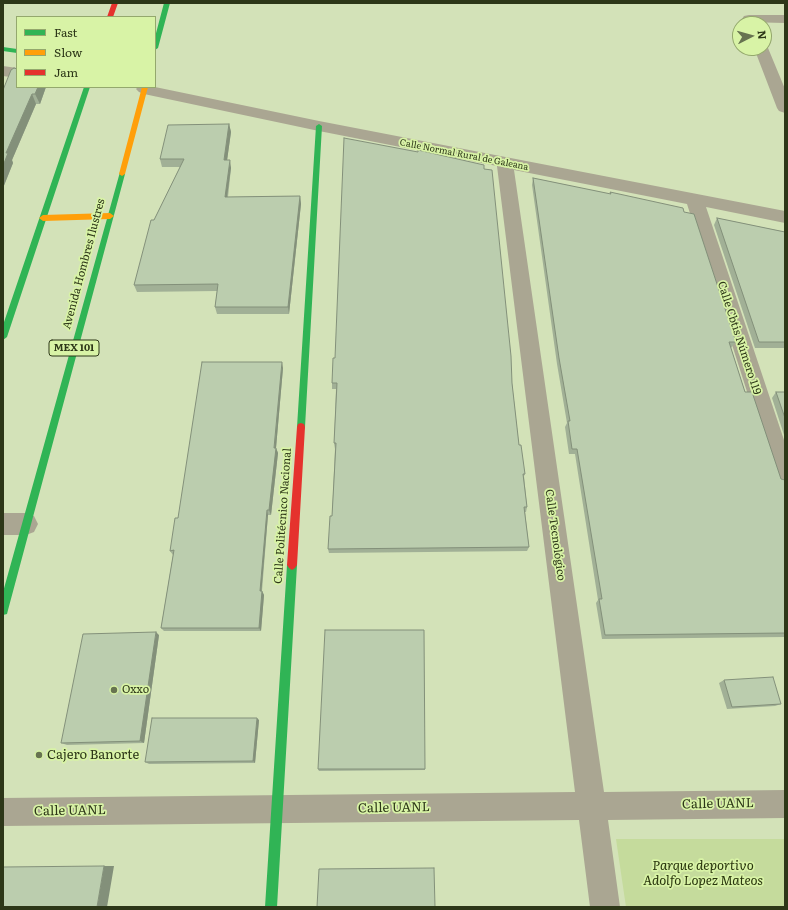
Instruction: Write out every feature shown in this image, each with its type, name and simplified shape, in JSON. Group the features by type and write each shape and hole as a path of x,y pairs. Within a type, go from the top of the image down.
{"main road":[{"path":"110,16 115,3"},
{"path":"156,44 167,3"},
{"path":"156,20 164,16"},
{"path":"3,49 16,51"},
{"path":"3,337 87,88"},
{"name":"Avenida Hombres Ilustres","path":"3,610 144,88"},
{"name":"Calle Politécnico Nacional","path":"271,907 319,126"},
{"path":"43,218 110,216"}],"street":[{"path":"772,18 785,19"},
{"path":"764,56 785,108"},
{"path":"3,71 16,73"},
{"name":"Calle Normal Rural de Galeana","path":"144,88 319,126 785,217"},
{"name":"Calle Tecnológico","path":"505,163 605,907"},
{"name":"Calle Cbtis Número 119","path":"694,199 785,476"},
{"path":"3,524 26,524"},
{"name":"Calle UANL","path":"3,812 785,804"}],"green space":[{"name":"Parque deportivo Adolfo Lopez Mateos","path":"616,839 785,839 785,907 626,907"}],"building":[{"path":"16,69 16,88 38,88 35,94 32,94 6,153 8,153 3,166 3,90 11,70"},
{"path":"229,124 224,160 230,160 225,197 300,196 288,307 215,307 218,284 134,285 151,220 154,220 184,159 160,159 168,125"},
{"path":"344,138 418,152 418,150 484,165 484,169 492,170 511,356 512,383 519,445 521,445 525,474 523,474 527,507 524,507 529,547 328,549 330,516 332,516 336,443 334,443 337,383 332,383 333,358 335,358"},
{"path":"533,178 611,194 610,192 683,208 684,212 694,214 736,342 729,342 745,392 752,392 781,479 785,480 785,633 605,635 599,599 602,599 577,449 572,449 568,421 570,421 559,358"},
{"path":"717,218 785,232 785,342 759,342"},
{"path":"202,362 282,362 274,448 276,448 269,510 267,510 260,591 262,591 259,628 161,628 174,550 170,551 175,518 178,518"},
{"path":"776,392 785,392 785,418"},
{"path":"325,630 424,630 425,769 318,769"},
{"name":"Oxxo","path":"156,632 140,741 61,743 83,634"},
{"path":"773,677 781,704 732,707 724,680"},
{"path":"152,718 257,718 253,761 145,762"},
{"path":"104,866 97,907 3,907 3,867"},
{"path":"434,868 435,907 317,907 319,869"}],"traffic: fast":[{"path":"156,44 167,3"},
{"path":"3,49 16,51"},
{"path":"3,337 87,88"},
{"path":"301,427 319,126"},
{"path":"3,610 122,174"},
{"path":"271,907 292,565"}],"traffic: slow":[{"path":"122,174 145,88"},
{"path":"43,218 110,216"}],"traffic: jam":[{"path":"110,16 115,3"},
{"path":"292,565 301,427"}],"place":[{"name":"Oxxo","path":"114,690"},
{"name":"Cajero Banorte","path":"39,755"}]}
